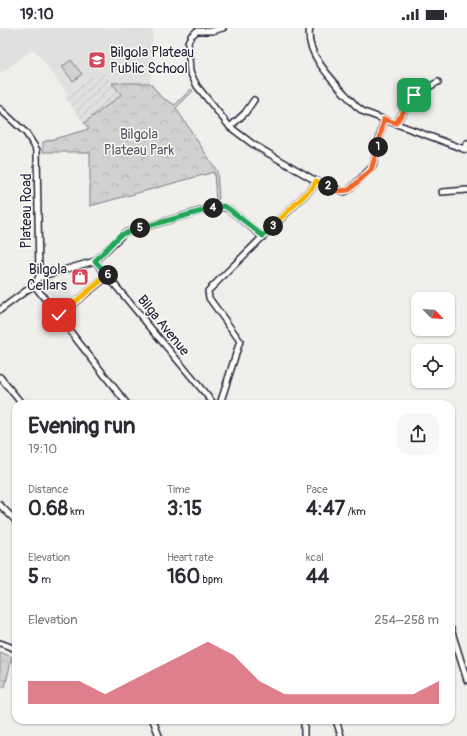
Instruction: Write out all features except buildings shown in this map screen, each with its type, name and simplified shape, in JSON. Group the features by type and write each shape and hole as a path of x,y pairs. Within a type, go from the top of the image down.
{"street":[{"path":"223,28 212,31 197,31 191,36 188,42 190,72 197,86 230,127 254,145 316,181 344,192 349,190 371,170 384,119"},
{"path":"310,28 310,47 318,63 356,106 364,112 465,150 467,144"},
{"path":"396,123 414,95 438,82"},
{"path":"230,127 245,113 254,100"},
{"name":"Plateau Road","path":"0,109 26,133 37,150 39,277"},
{"path":"221,400 240,341 209,298 208,291 313,187 316,181"},
{"path":"442,192 467,190"},
{"path":"1,307 34,285 39,277 95,261 124,233 218,206 229,209 263,236"},
{"name":"Bilga Avenue","path":"95,261 211,400"},
{"path":"59,315 108,276"},
{"path":"34,285 59,315 80,347 124,400"},
{"path":"0,376 19,400"},
{"path":"0,505 12,517"},
{"path":"455,642 467,680"},
{"path":"0,643 12,648"},
{"path":"154,724 159,736"},
{"path":"304,724 304,736"},
{"path":"337,724 341,736"}],"shaded area":[{"name":"Bilgola Plateau Public School","path":"0,28 153,28 150,83 112,83 101,69 68,94 35,51 32,50 0,74"},
{"path":"101,69 121,95 84,123 65,97"},
{"path":"51,278 53,283 67,279 73,300 61,309 45,289 45,283"}],"green space":[{"path":"71,60 82,74 73,81 62,67"},
{"name":"Bilgola Plateau Park","path":"112,83 150,83 161,97 175,105 191,89 193,91 176,108 217,171 219,199 216,200 214,172 90,206 90,152 43,152 43,142 89,129 84,123 121,95"},
{"path":"0,652 12,657 5,687 0,687"}],"place":[{"name":"Bilgola Plateau Public School","path":"97,60"},
{"name":"Bilgola Cellars","path":"80,277"}],"route":[{"path":"59,315 108,276 95,261 120,235 124,233 218,206 224,206 263,236 313,187 316,181 338,191 344,192 349,190 371,170 373,166 384,119 396,123 414,95"}]}
